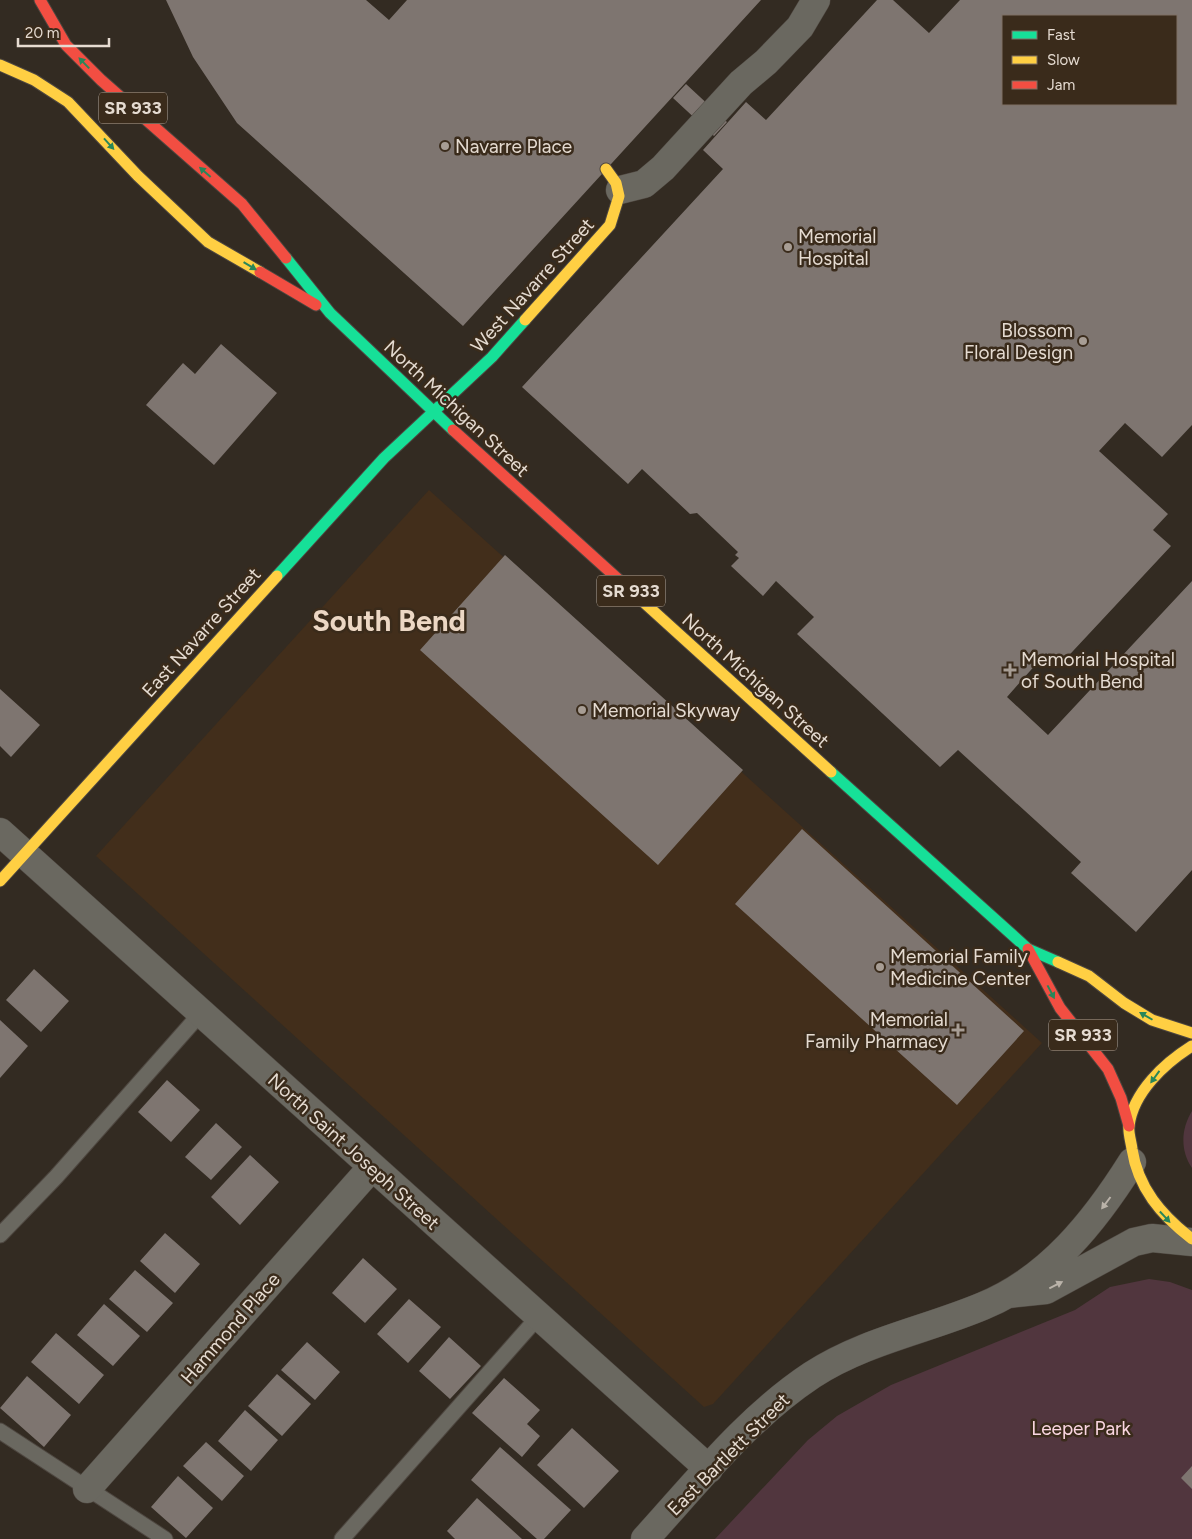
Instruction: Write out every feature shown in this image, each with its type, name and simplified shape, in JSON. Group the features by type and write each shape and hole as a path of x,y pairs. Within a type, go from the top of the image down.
{"main road":[{"name":"North Michigan Street","path":"40,0 66,45 101,80 242,204 330,313 433,411 1028,949 1089,976 1124,1003 1152,1020 1192,1033"},
{"name":"North Michigan Street","path":"0,65 34,80 68,102 90,123 138,176 208,242 330,313"},
{"name":"West Navarre Street","path":"433,411 492,357 610,225 618,208 613,179"},
{"name":"East Navarre Street","path":"0,881 384,458 433,411"},
{"name":"North Michigan Street","path":"1028,949 1060,1008 1108,1069 1121,1098 1129,1126"},
{"path":"1129,1126 1144,1093 1160,1070 1192,1046"},
{"name":"SR 933","path":"1129,1126 1132,1162 1142,1186 1155,1206 1172,1225 1192,1240"}],"street":[{"path":"613,179 644,184 663,168 741,83 766,62 800,27 816,0"},
{"name":"North Saint Joseph Street","path":"0,832 709,1469"},
{"name":"East Bartlett Street","path":"646,1539 760,1416 812,1375 838,1360 918,1328 981,1307 1009,1294 1071,1245 1112,1195 1132,1162"},
{"name":"Hammond Place","path":"87,1489 372,1167"},
{"name":"East Bartlett Street","path":"1009,1294 1046,1290 1134,1242 1152,1238 1192,1240"}],"lane":[{"path":"0,1235 56,1177 201,1013"},
{"path":"342,1539 539,1316"},
{"path":"0,1431 165,1539"}],"shaded area":[{"path":"429,490 1042,1043 713,1404 704,1407 96,856"}],"green space":[{"path":"1192,1111 1192,1168 1185,1154 1183,1140 1188,1118"},
{"name":"Leeper Park","path":"1149,1279 1170,1282 1192,1290 1192,1539 715,1539 808,1440 837,1416 891,1385 1075,1310 1110,1287"}],"building":[{"name":"Navarre Place","path":"166,0 366,0 389,20 407,0 761,0 463,326 237,123 193,57"},
{"name":"Memorial Hospital of South Bend","path":"877,0 893,0 929,33 960,0 1192,0 1192,425 1162,457 1125,423 1099,451 1168,514 1153,530 1171,546 1059,666 1046,653 1007,697 1048,735 1192,581 1192,870 1136,932 1071,873 1081,862 958,750 940,767 797,634 814,617 776,581 763,596 731,566 739,558 735,555 738,552 697,513 690,514 642,469 628,484 522,387 723,169 703,150 746,102 766,120"},
{"path":"686,84 727,122 714,136 673,98"},
{"path":"221,344 277,393 214,465 146,405 183,363 195,374"},
{"name":"Memorial Skyway","path":"505,555 743,770 658,865 420,650"},
{"path":"0,689 40,725 11,757 0,746"},
{"name":"Memorial Family Medicine Center","path":"802,829 1024,1031 957,1105 735,904"},
{"path":"34,969 69,1001 41,1032 6,1000"},
{"path":"0,1020 28,1046 0,1078"},
{"path":"167,1080 200,1110 171,1142 138,1112"},
{"path":"216,1123 242,1147 211,1180 185,1157"},
{"path":"250,1155 279,1182 240,1225 211,1197"},
{"path":"165,1233 200,1264 175,1293 140,1261"},
{"path":"363,1258 397,1289 365,1323 332,1293"},
{"path":"135,1270 173,1303 147,1332 109,1299"},
{"path":"409,1299 441,1327 408,1363 377,1334"},
{"path":"104,1304 140,1336 113,1366 77,1335"},
{"path":"56,1333 104,1375 79,1404 31,1362"},
{"path":"449,1337 481,1366 450,1399 419,1371"},
{"path":"307,1342 340,1372 315,1400 281,1370"},
{"path":"277,1374 311,1404 282,1436 248,1406"},
{"path":"27,1376 71,1415 44,1447 0,1408"},
{"path":"504,1378 540,1410 527,1424 540,1436 522,1457 472,1413"},
{"path":"245,1410 278,1440 251,1471 218,1441"},
{"path":"572,1428 619,1471 584,1508 537,1465"},
{"path":"206,1442 244,1476 222,1501 183,1466"},
{"path":"500,1447 571,1510 544,1539 537,1539 471,1480"},
{"path":"1192,1466 1192,1489 1181,1478"},
{"path":"178,1476 213,1508 186,1538 151,1507"},
{"path":"477,1498 522,1539 455,1539 447,1531"}],"traffic: fast":[{"path":"286,258 330,313 453,430"},
{"path":"277,576 384,458 492,357 525,320"},
{"path":"831,772 1028,949 1058,962"}],"traffic: slow":[{"path":"0,65 34,80 68,102 138,176 208,242 260,272"},
{"path":"525,320 610,225 619,196 616,183 606,169"},
{"path":"0,881 277,576"},
{"path":"639,598 831,772"},
{"path":"1058,962 1089,976 1124,1003 1152,1020 1192,1033"},
{"path":"1192,1046 1161,1070 1144,1090 1132,1113 1129,1129 1135,1163 1145,1188 1170,1220 1192,1239"}],"traffic: jam":[{"path":"40,0 66,45 101,80 242,204 286,258"},
{"path":"260,272 316,305"},
{"path":"453,430 639,598"},
{"path":"1028,949 1060,1008 1108,1069 1121,1098 1129,1126"}],"place":[{"name":"Navarre Place","path":"445,146"},
{"name":"Memorial Hospital","path":"788,247"},
{"name":"Blossom Floral Design","path":"1083,341"},
{"name":"Memorial Hospital of South Bend","path":"1010,670"},
{"name":"Memorial Skyway","path":"582,710"},
{"name":"Memorial Family Medicine Center","path":"880,967"},
{"name":"Memorial Family Pharmacy","path":"958,1030"}],"district":[{"name":"South Bend","path":"389,621"}]}
